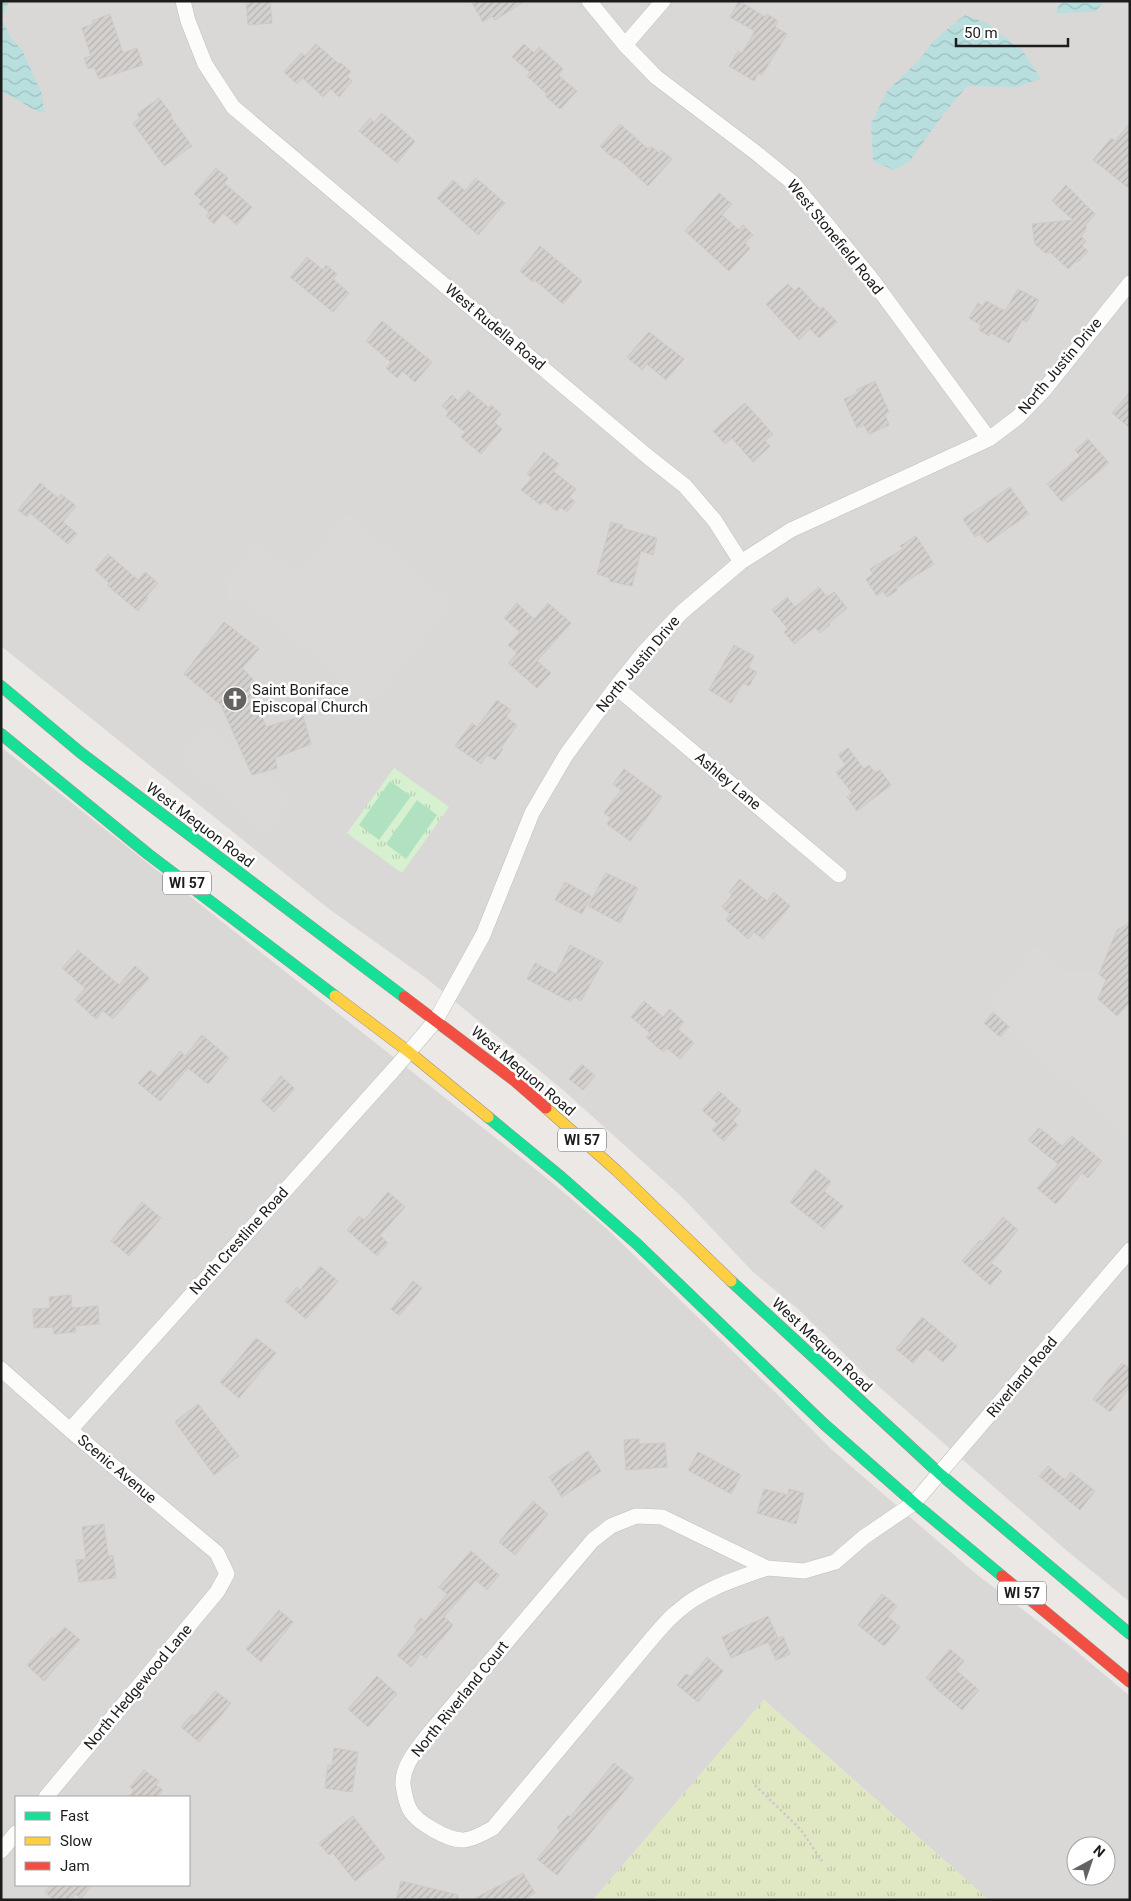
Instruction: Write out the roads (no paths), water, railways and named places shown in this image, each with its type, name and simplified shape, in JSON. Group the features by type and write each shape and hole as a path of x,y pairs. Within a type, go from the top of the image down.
{"main road":[{"name":"West Mequon Road","path":"1,686 81,753 515,1081 616,1170 733,1283 940,1474 1130,1634"},
{"name":"WI 57","path":"1,734 148,854 409,1052 480,1109 637,1244 807,1408 914,1503 1130,1682"}],"street":[{"name":"West Rudella Road","path":"183,1 188,21 205,64 233,107 685,486 715,521 741,562"},
{"name":"West Stonefield Road","path":"589,1 625,45 656,77 793,183 870,277 989,439"},
{"path":"625,45 663,1"},
{"name":"North Justin Drive","path":"409,1052 436,1020 483,935 532,812 566,755 645,651 682,612 741,562 791,530 989,439 1018,417 1044,390 1130,283"},
{"name":"Ashley Lane","path":"616,687 839,875"},
{"name":"North Crestline Road","path":"70,1430 409,1052"},
{"name":"Riverland Road","path":"914,1503 1130,1250"},
{"name":"Scenic Avenue","path":"1,1368 70,1430 217,1553 227,1574"},
{"name":"North Riverland Court","path":"767,1568 724,1583 699,1596 676,1612 492,1828 483,1834 463,1840 441,1833 423,1823 409,1809 403,1784 407,1765 426,1737 593,1540 611,1526 636,1516 662,1517 767,1568 804,1571 835,1562 864,1537 914,1503"},
{"name":"North Hedgewood Lane","path":"47,1796 217,1592 227,1574"},
{"path":"1,1851 15,1834"}],"water":[{"path":"1,1 9,1 2,19 10,37 22,50 42,94 44,113 1,91"},
{"path":"1062,1 1104,1 1095,12 1055,13"},
{"path":"965,15 987,23 1023,51 1041,79 1015,87 967,86 942,116 909,162 894,170 873,161 871,124 887,91 920,59 935,39"}],"place":[{"name":"Saint Boniface Episcopal Church","path":"235,699"}]}
